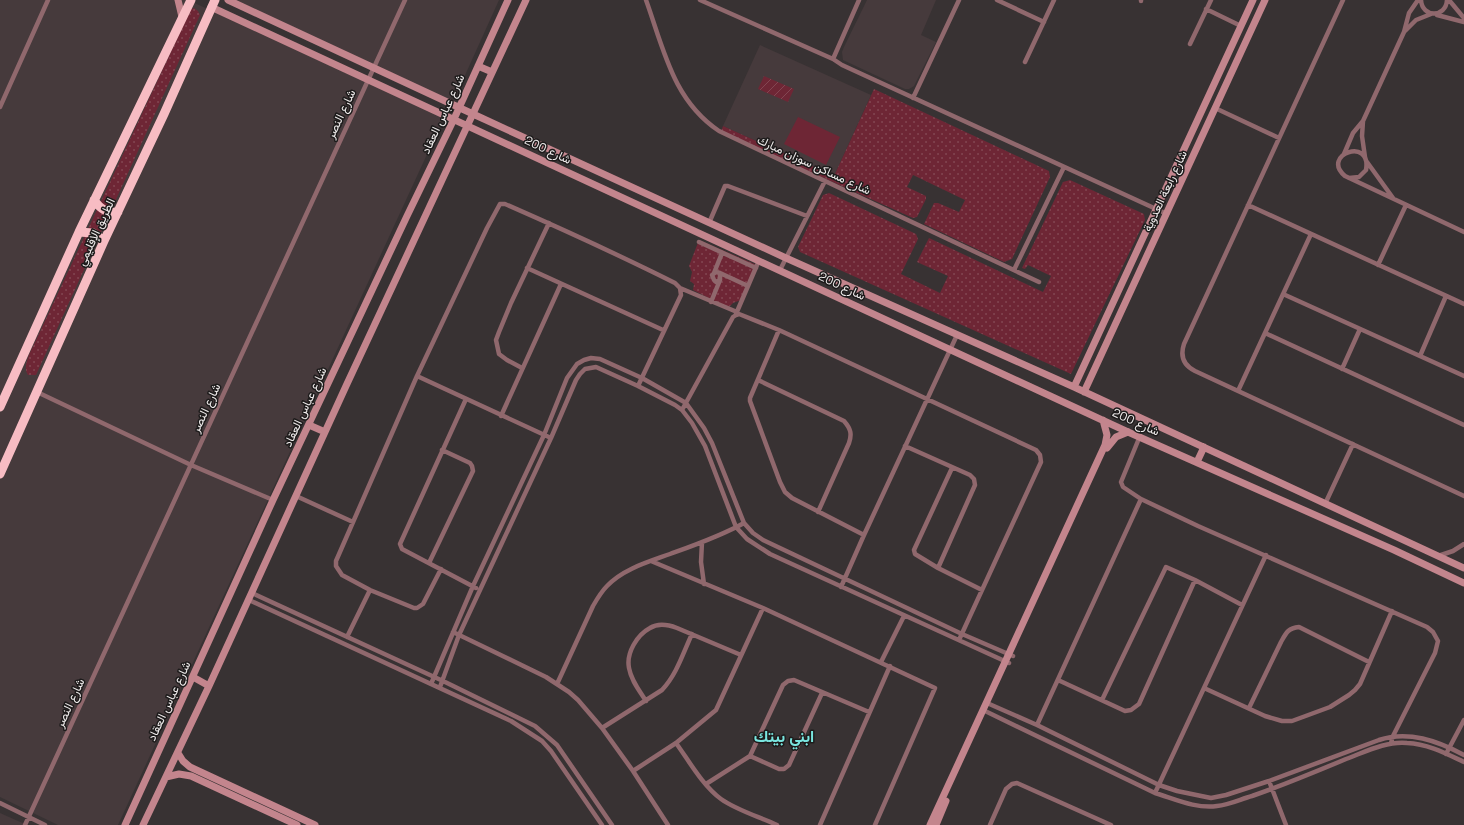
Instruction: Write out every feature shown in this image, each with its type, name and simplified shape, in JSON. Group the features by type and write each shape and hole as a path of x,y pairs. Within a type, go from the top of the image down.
{"highway":[{"name":"الطريق الإقليمي","path":"0,407 94,200 191,0"},
{"name":"الطريق الإقليمي","path":"0,474 104,241 164,114 213,4"},
{"path":"94,200 104,211 118,212"},
{"path":"79,232 94,233 104,241"}],"street":[{"path":"0,107 48,0"},
{"path":"178,0 182,17"},
{"name":"شارع 200","path":"228,0 459,108 786,258 1074,387 1464,568"},
{"name":"شارع النصر","path":"25,825 405,0"},
{"name":"شارع عباس العقاد","path":"125,825 273,500 454,119 508,0"},
{"path":"143,825 178,753 325,432 526,0"},
{"name":"شارع مساكن سوزان مبارك","path":"646,0 675,80 684,97 696,112 719,131 1039,282"},
{"path":"700,0 833,59 842,65 1166,214"},
{"path":"833,59 859,0"},
{"path":"913,98 959,0"},
{"path":"997,0 1044,22"},
{"path":"1025,62 1054,0"},
{"path":"1190,44 1211,0"},
{"name":"شارع رابعة العدوية","path":"1074,387 1253,0"},
{"name":"شارع رابعة العدوية","path":"1084,392 1265,0"},
{"path":"1343,0 1182,350 1182,357 1184,363 1189,368 1464,496"},
{"path":"1418,0 1409,13 1404,32 1363,121 1353,133 1338,165 1342,174 1349,178 1464,232"},
{"path":"1421,0 1423,7 1428,13 1464,22"},
{"path":"1404,32 1416,20 1439,13 1445,8 1448,0 1464,18"},
{"name":"شارع 200","path":"213,4 368,80 1128,432 1140,436 1394,550 1464,583"},
{"path":"1206,9 1241,26"},
{"path":"478,66 492,72"},
{"path":"1215,108 1279,138"},
{"path":"1349,178 1354,179 1363,174 1366,165 1362,136 1363,121"},
{"path":"1344,154 1353,151 1362,154 1394,199"},
{"path":"1014,270 1064,167"},
{"path":"780,270 825,181"},
{"path":"710,222 726,186 807,216"},
{"path":"441,569 422,604 418,608 409,606 370,590 342,575 336,566 336,561 417,376 499,205 504,204 632,261 675,283 680,288 779,330 1036,450 1040,455 1041,462 959,640"},
{"path":"1378,265 1406,205"},
{"path":"1248,206 1464,304"},
{"path":"522,368 499,354 496,340 511,303 549,223"},
{"path":"1238,391 1311,234"},
{"path":"699,242 756,268"},
{"path":"720,280 716,282 712,275 722,253"},
{"path":"682,410 736,313 759,260"},
{"path":"528,268 663,330"},
{"path":"711,302 720,280 720,272"},
{"path":"714,273 720,272 748,286"},
{"path":"501,416 561,284"},
{"path":"638,386 663,330 681,295 680,288"},
{"path":"1283,294 1464,376"},
{"path":"1420,356 1446,296"},
{"path":"1342,368 1360,329"},
{"path":"779,330 751,393 750,402 780,482 792,498 864,535"},
{"path":"1265,333 1464,425"},
{"path":"841,587 957,335"},
{"path":"431,684 473,586 544,435 567,378 577,364 591,358 600,359 642,378 686,403 712,443 744,523 753,534 962,634 1010,655"},
{"path":"1084,365 1095,369"},
{"path":"440,687 459,635 551,438 576,380 585,369 596,367 638,386 682,410 692,423 705,446 736,527 747,539 770,554 1007,663"},
{"path":"417,376 551,438"},
{"path":"758,380 844,421 850,429 851,436 849,443 818,512"},
{"path":"37,392 191,464 273,500"},
{"path":"466,399 400,544 402,549 480,590"},
{"path":"936,825 988,703 1106,445 1107,435 1103,420"},
{"path":"309,425 325,432"},
{"path":"1010,655 1108,446 1116,437 1128,432"},
{"path":"1140,436 1120,482 1123,487 1141,499 1198,526 1392,611 1427,627 1433,632 1438,641 1435,653 1393,736 1391,743"},
{"path":"1325,504 1353,444"},
{"path":"905,446 974,479 974,485 938,568"},
{"path":"1197,462 1204,447"},
{"path":"429,563 473,471 470,463 442,450"},
{"path":"952,468 914,550 915,554 938,568 982,590"},
{"path":"296,496 353,522"},
{"path":"1036,725 1141,499"},
{"path":"557,684 599,596 618,576 631,569 702,542 744,523"},
{"path":"1394,550 1399,538"},
{"path":"702,542 701,562 704,584"},
{"path":"1438,556 1453,552 1464,544"},
{"path":"1155,793 1266,555"},
{"path":"651,561 763,608 934,687 935,689 875,825"},
{"path":"1102,700 1166,567 1195,580 1242,605"},
{"path":"1058,680 1125,712 1131,710 1139,704 1195,580"},
{"path":"347,637 370,590"},
{"path":"250,597 347,637 535,726 557,745 605,817 612,825"},
{"path":"250,597 511,721 542,741 563,766 601,823 605,817"},
{"path":"632,771 676,743 716,710 763,608"},
{"path":"1204,688 1265,716 1282,721 1292,720 1330,707 1340,702 1360,684 1392,611"},
{"path":"881,662 904,616"},
{"path":"646,701 632,680 629,669 629,657 634,644 650,627 668,625 742,654"},
{"path":"1249,708 1285,634 1292,628 1299,627 1369,662"},
{"path":"453,632 557,684 578,700 602,728 668,825"},
{"path":"602,728 662,690 670,681 677,668 692,634"},
{"path":"820,825 890,666"},
{"path":"193,677 209,686"},
{"path":"706,784 750,756 783,685 788,682 794,680 869,712"},
{"path":"750,756 779,770 784,769 789,765 822,693"},
{"path":"988,703 1159,785 1177,791 1211,798 1270,782 1393,736 1416,736 1449,747 1464,755"},
{"path":"985,711 1155,793 1185,803 1202,806 1217,806 1272,789 1359,754 1391,743 1420,744 1433,748 1464,762"},
{"path":"930,825 985,711"},
{"path":"1446,754 1464,720"},
{"path":"676,743 715,794 728,804 777,825"},
{"path":"178,753 183,761 190,767 315,825"},
{"path":"187,775 190,767"},
{"path":"166,777 174,775 187,775 297,825"},
{"path":"1270,782 1286,825"},
{"path":"990,825 1006,788 1017,783 1111,825"},
{"path":"0,803 45,825"}],"shaded area":[{"path":"0,0 188,0 440,116 441,124 118,825 58,825 0,797"},
{"path":"235,0 499,0 457,93 448,99"},
{"path":"867,0 936,0 921,35 936,42 914,86 909,89 905,89 843,60 842,52 844,47"},
{"path":"194,8 200,15 36,375 28,375 26,366 31,351 191,9"},
{"path":"760,45 871,95 834,176 723,126"},
{"path":"764,76 794,89 788,102 758,89"},
{"path":"874,89 1049,171 1050,177 1012,259 1004,262 924,224 934,203 938,203 959,212 965,200 913,175 907,187 926,196 926,199 917,217 913,218 721,132 723,126 834,176"},
{"path":"798,117 840,137 826,165 784,144"},
{"path":"1070,180 1144,214 1145,220 1071,374 800,252 798,247 823,195 829,193 916,234 918,239 901,274 940,293 948,276 917,262 929,238 1043,292 1051,276 1028,265 1025,269 1022,268 1063,182"},
{"path":"699,240 757,265 741,300 733,303 728,308 693,290 694,284 690,281 692,272 689,266"},
{"path":"0,813 27,825 0,825"}],"district":[{"name":"ابني بيتك","path":"784,736"}]}
